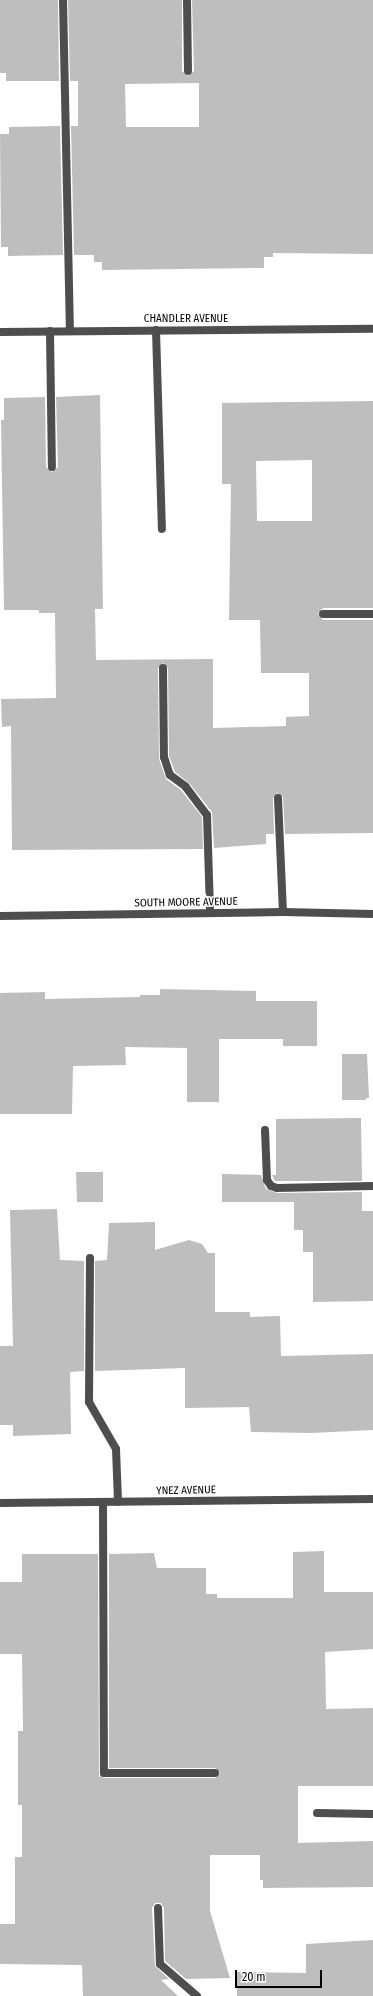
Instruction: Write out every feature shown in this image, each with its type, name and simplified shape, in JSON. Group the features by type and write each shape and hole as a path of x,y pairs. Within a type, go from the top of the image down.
{"street":[{"path":"63,0 70,331"},
{"path":"187,0 188,70"},
{"name":"CHANDLER AVENUE","path":"0,332 373,329"},
{"path":"156,330 162,529"},
{"path":"50,331 52,467"},
{"path":"323,614 373,614"},
{"path":"163,668 164,757 170,775 185,786 207,815 210,913"},
{"path":"278,798 283,912"},
{"name":"SOUTH MOORE AVENUE","path":"0,916 283,912 373,914"},
{"path":"265,1130 267,1180 271,1186 277,1188 373,1186"},
{"path":"90,1258 89,1402 116,1449 118,1502"},
{"name":"YNEZ AVENUE","path":"0,1503 373,1499"},
{"path":"104,1503 104,1773 215,1773"},
{"path":"317,1813 373,1814"},
{"path":"158,1908 160,1964 198,1996"}],"building":[{"path":"0,0 58,0 59,81 6,81 6,73 0,73"},
{"path":"68,0 182,0 182,71 188,76 194,71 192,0 373,0 373,254 273,253 273,257 264,257 264,268 102,270 102,262 94,262 94,255 74,255 71,126 78,126 78,81 70,81","holes":["199,83 199,127 126,127 125,84"]},
{"path":"60,126 63,255 8,256 8,247 1,247 0,134 9,134 9,127"},
{"path":"100,395 103,609 95,609 96,660 213,659 213,728 286,726 286,717 309,716 309,673 261,673 260,620 229,620 231,484 222,484 222,403 373,401 373,608 323,608 318,614 323,620 373,620 373,833 285,834 283,797 277,793 273,798 274,834 266,834 266,844 214,848 212,812 189,783 175,772 169,756 168,668 163,663 158,668 159,759 166,779 181,790 202,817 203,849 12,850 11,726 2,727 1,699 56,698 55,613 39,613 39,610 4,610 1,420 4,420 4,398 45,397 46,467 52,472 58,467 56,397","holes":["312,460 312,521 257,521 256,461"]},
{"path":"160,989 256,991 256,1001 317,1001 317,1046 283,1046 283,1039 219,1039 219,1102 187,1102 187,1048 125,1047 126,1065 73,1066 72,1114 0,1114 0,993 45,992 45,999 140,997 140,995 160,995"},
{"path":"342,1054 367,1054 369,1098 366,1098 366,1100 342,1100"},
{"path":"361,1118 362,1181 275,1181 272,1175 276,1175 276,1119"},
{"path":"76,1172 103,1172 103,1202 77,1202"},
{"path":"222,1174 261,1175 266,1189 277,1193 362,1192 362,1211 373,1211 373,1301 313,1302 313,1252 303,1252 303,1230 294,1230 294,1202 222,1202"},
{"path":"57,1209 60,1260 84,1261 84,1371 70,1372 71,1434 13,1436 13,1425 0,1425 0,1346 13,1346 10,1210"},
{"path":"155,1222 155,1250 189,1240 202,1244 208,1253 215,1253 215,1312 250,1312 250,1317 280,1316 281,1356 373,1354 373,1430 311,1433 251,1432 249,1407 185,1408 185,1368 95,1371 95,1261 107,1260 109,1223"},
{"path":"324,1551 324,1592 373,1592 373,1649 325,1652 326,1709 373,1708 373,1786 298,1786 298,1843 373,1841 373,1887 263,1888 263,1880 260,1880 260,1855 210,1855 210,1911 230,1978 186,1979 165,1961 164,1908 161,1903 155,1903 152,1908 155,1966 169,1979 161,1980 178,1996 83,1996 82,1965 0,1964 0,1924 15,1924 15,1857 22,1857 22,1805 18,1805 18,1731 23,1731 22,1654 0,1654 0,1582 22,1582 22,1554 98,1554 99,1776 104,1778 215,1778 220,1773 215,1768 109,1768 109,1554 154,1553 157,1568 206,1568 206,1594 217,1594 217,1598 293,1598 293,1552"},
{"path":"373,1940 373,1996 237,1996 237,1972 306,1973 306,1944"}]}
